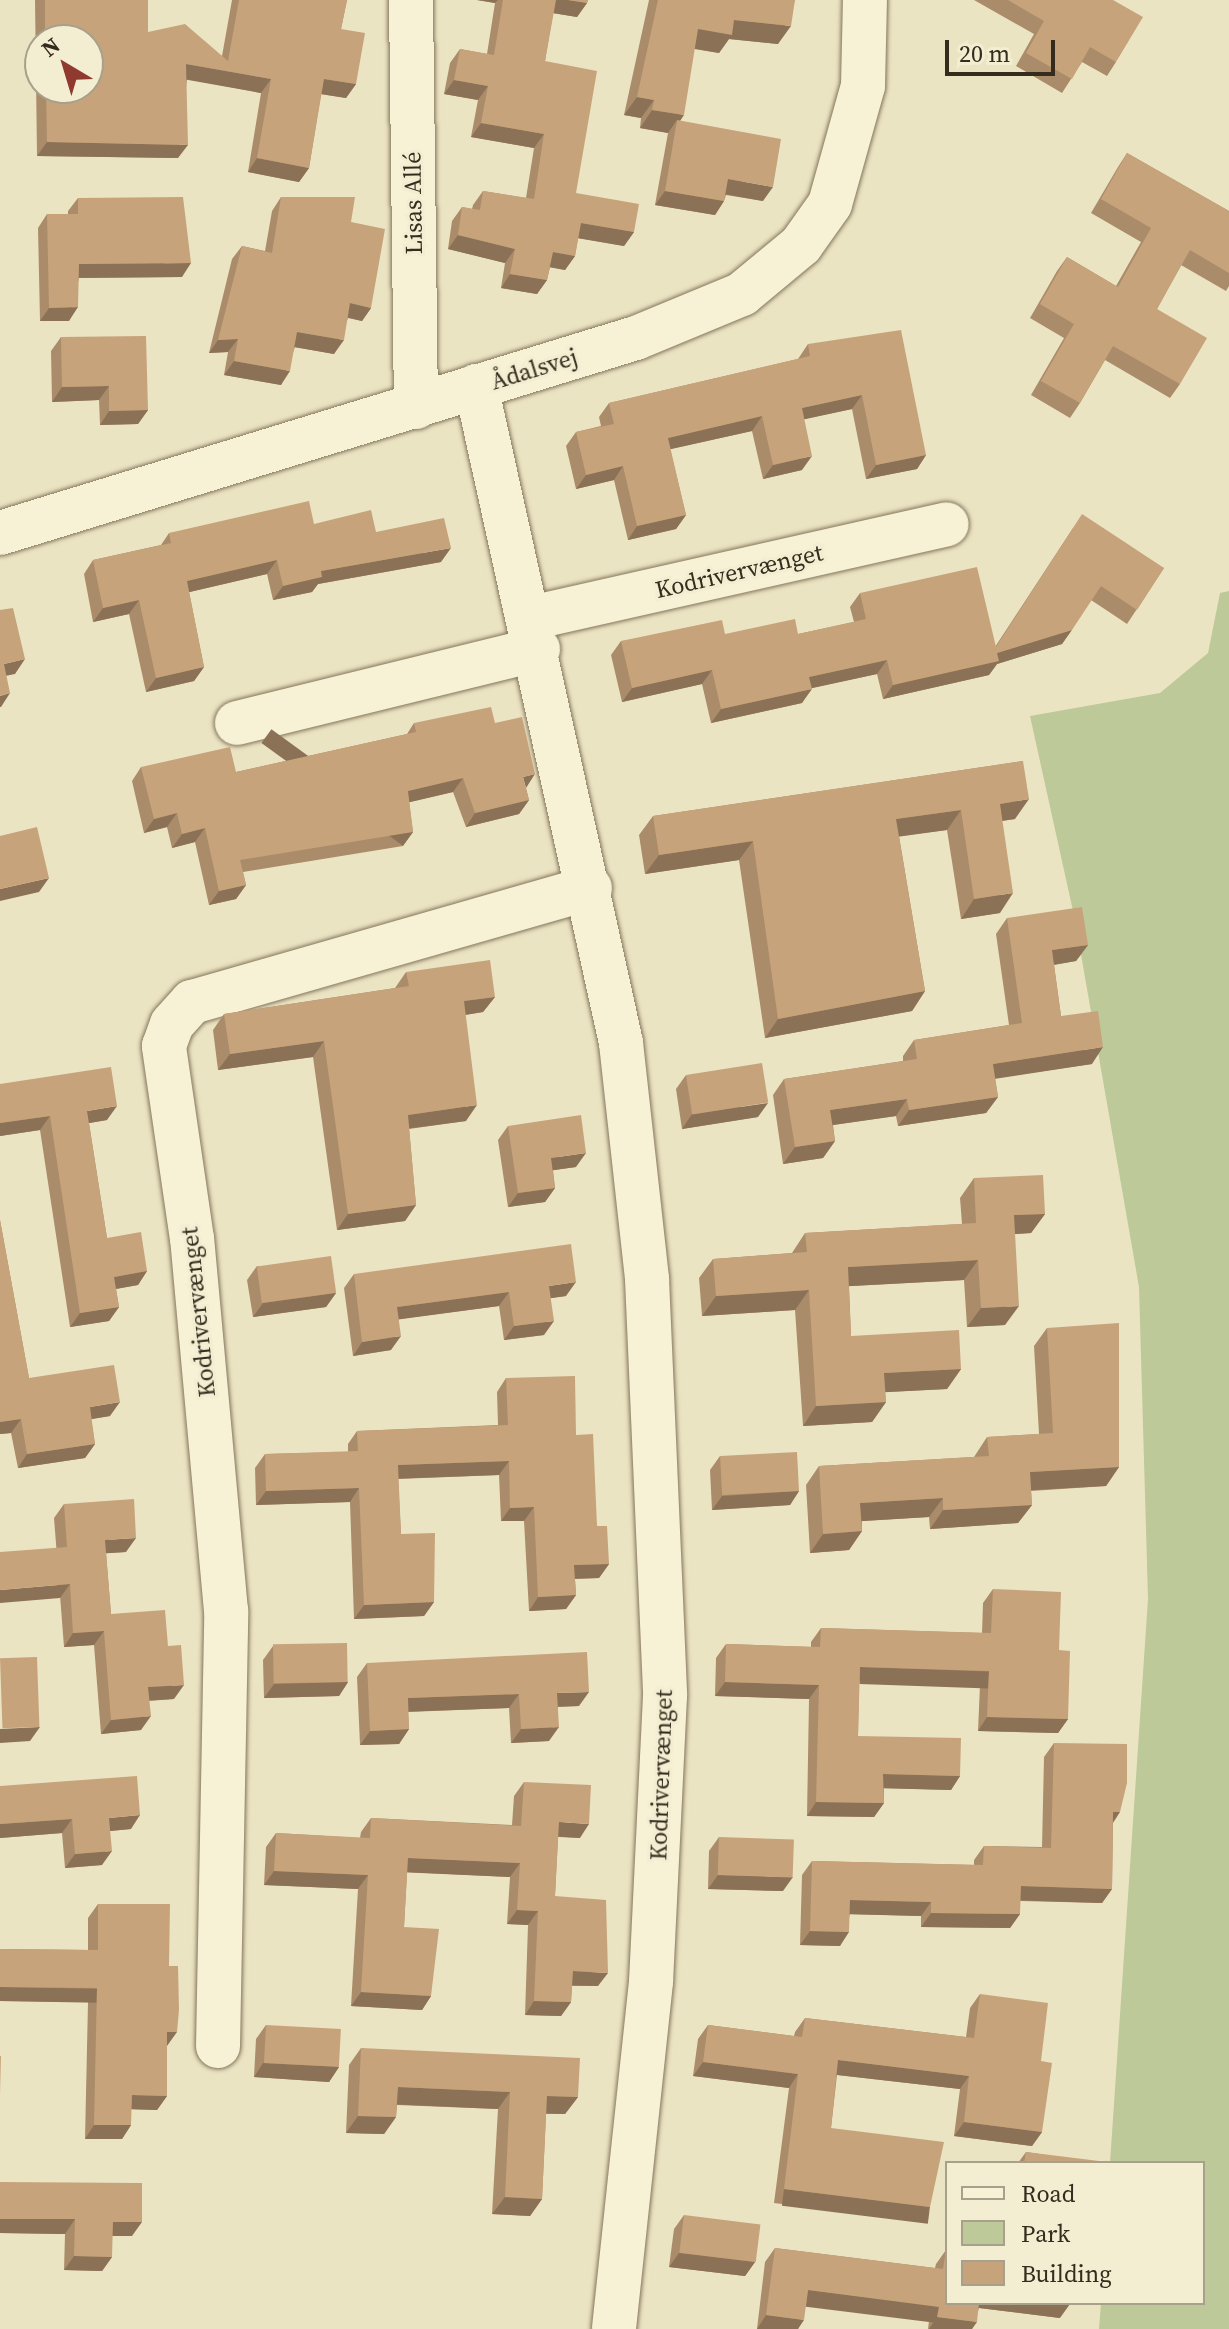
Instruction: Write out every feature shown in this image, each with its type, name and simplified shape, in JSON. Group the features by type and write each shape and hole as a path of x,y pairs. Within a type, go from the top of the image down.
{"street":[{"name":"Lisas Allé","path":"411,0 416,407"},
{"name":"Ådalsvej","path":"0,533 416,407 707,314 764,279 801,245 830,204 850,152 863,86 865,0"},
{"name":"Kodrivervænget","path":"476,386 590,888 635,1147 664,1631 651,1982 614,2329"},
{"name":"Kodrivervænget","path":"237,723 534,633 947,524"},
{"name":"Kodrivervænget","path":"218,2046 226,1611 192,1239 167,1083 168,1035 192,1002 590,888"}],"green space":[{"path":"1229,591 1229,2329 1099,2329 1101,2305 1205,2305 1205,2161 1110,2161 1148,1599 1139,1287 1075,920 1030,716 1160,693 1208,653 1220,593"}],"building":[{"path":"45,0 148,0 148,32 185,24 228,61 239,0 347,0 341,29 365,33 356,84 324,79 309,168 257,158 271,79 186,64 188,145 47,142 46,104 104,104 104,24 45,24"},
{"path":"503,0 556,0 545,61 597,71 576,193 639,204 634,232 581,223 575,256 553,252 547,280 510,274 515,249 458,235 462,207 480,210 483,191 534,199 544,134 481,123 488,86 454,80 460,49 494,55"},
{"path":"658,0 795,0 791,26 734,20 732,35 698,29 684,115 652,110 654,100 637,97"},
{"path":"1008,0 1113,0 1143,17 1116,62 1090,47 1072,79 1026,53 1044,21"},
{"path":"677,120 781,139 773,187 728,179 724,201 665,191"},
{"path":"1127,153 1229,211 1229,273 1190,250 1157,309 1207,338 1180,384 1113,346 1080,403 1041,381 1074,324 1040,304 1067,257 1118,287 1151,228 1101,199"},
{"path":"183,197 191,263 79,264 78,307 49,308 47,214 78,214 78,198"},
{"path":"281,197 355,197 351,222 385,229 371,308 350,303 344,340 297,332 290,371 234,361 238,339 218,340 242,246 272,253"},
{"path":"901,330 926,455 876,465 862,395 802,408 812,456 773,465 762,416 668,438 686,515 637,526 623,466 586,475 576,432 614,424 609,403 810,356 808,344"},
{"path":"146,336 148,410 109,411 109,386 62,387 61,337"},
{"path":"309,501 314,524 371,510 376,532 444,518 451,548 321,571 322,577 283,586 277,560 187,581 204,667 156,678 139,600 103,608 93,560 171,543 169,533"},
{"path":"1082,514 1164,568 1137,610 1101,586 1072,630 997,653 999,661 893,685 887,660 809,677 812,689 721,709 712,670 632,688 621,641 722,620 725,634 795,619 798,634 866,619 860,593 977,567 996,647"},
{"path":"13,608 25,659 4,664 10,693 0,696 0,610"},
{"path":"491,707 495,723 522,717 535,774 523,777 529,800 475,813 463,778 408,791 413,832 240,860 246,885 219,891 205,828 182,834 177,813 154,819 141,767 230,747 236,772 416,732 414,723"},
{"path":"1023,761 1029,799 1000,804 1013,893 974,899 961,810 896,819 925,991 778,1019 753,841 659,855 653,816"},
{"path":"37,827 49,878 0,889 0,836"},
{"path":"1082,907 1088,945 1052,950 1061,1016 1098,1011 1103,1047 993,1064 998,1097 909,1110 907,1099 830,1110 835,1141 795,1147 784,1079 917,1059 914,1040 1022,1023 1007,918"},
{"path":"490,960 495,997 464,1001 477,1105 408,1115 416,1205 348,1214 324,1041 230,1054 224,1014 409,986 406,972"},
{"path":"762,1063 768,1103 692,1115 686,1075"},
{"path":"111,1067 117,1106 87,1111 107,1238 141,1232 147,1271 114,1277 119,1307 80,1313 50,1116 0,1123 0,1084"},
{"path":"581,1115 586,1153 551,1158 555,1188 518,1193 508,1126"},
{"path":"1043,1175 1045,1214 1014,1215 1019,1306 981,1308 978,1260 848,1267 851,1336 959,1330 961,1369 884,1373 886,1402 816,1406 809,1290 716,1296 713,1259 807,1252 805,1233 976,1223 974,1178"},
{"path":"0,1220 29,1378 114,1365 120,1402 90,1407 95,1444 27,1454 21,1419 0,1422"},
{"path":"571,1244 576,1282 549,1286 554,1321 514,1326 509,1292 397,1307 401,1336 362,1342 354,1274"},
{"path":"331,1256 336,1293 262,1303 257,1266"},
{"path":"1119,1323 1119,1467 1030,1472 1032,1505 943,1510 943,1498 860,1503 862,1531 823,1534 819,1466 989,1456 987,1437 1053,1433 1047,1328"},
{"path":"575,1376 576,1435 593,1434 597,1526 607,1526 609,1564 574,1565 576,1595 538,1597 534,1507 510,1508 509,1461 398,1465 401,1534 435,1533 434,1602 364,1605 359,1488 266,1491 265,1454 358,1451 357,1431 508,1425 506,1378"},
{"path":"797,1452 799,1491 722,1495 720,1456"},
{"path":"134,1499 136,1538 105,1540 111,1614 165,1610 168,1646 181,1645 184,1685 148,1687 151,1716 111,1720 104,1631 73,1633 70,1584 0,1590 0,1552 67,1547 64,1504"},
{"path":"993,1589 1061,1592 1059,1650 1070,1651 1068,1719 987,1717 989,1671 860,1667 858,1736 961,1738 960,1776 883,1774 884,1803 816,1802 819,1685 725,1682 726,1644 820,1647 821,1628 991,1633"},
{"path":"347,1643 348,1682 274,1683 273,1644"},
{"path":"587,1652 589,1692 557,1693 559,1727 521,1729 519,1694 408,1698 409,1729 370,1731 367,1663"},
{"path":"37,1657 39,1727 2,1728 0,1658"},
{"path":"1054,1743 1127,1744 1127,1783 1120,1812 1113,1812 1112,1889 1021,1886 1020,1914 931,1913 931,1902 850,1900 849,1932 810,1931 812,1861 983,1865 984,1846 1051,1848"},
{"path":"137,1776 140,1815 109,1818 112,1851 75,1854 72,1819 0,1824 0,1786"},
{"path":"524,1782 591,1785 589,1824 559,1822 555,1896 606,1900 608,1973 573,1971 571,2002 534,2001 538,1911 517,1910 520,1863 408,1858 404,1927 439,1929 431,1996 361,1992 368,1875 274,1871 276,1833 370,1838 371,1818 521,1826"},
{"path":"719,1837 794,1840 793,1878 718,1875"},
{"path":"98,1904 170,1904 169,1966 178,1966 179,2010 177,2032 167,2032 167,2096 132,2095 131,2125 94,2125 97,1988 0,1987 0,1949 98,1950"},
{"path":"980,1994 1048,2003 1041,2061 1052,2063 1042,2132 964,2122 969,2076 838,2060 831,2128 944,2142 930,2207 784,2189 798,2074 703,2062 708,2025 802,2037 805,2018 974,2038"},
{"path":"266,2025 341,2029 339,2067 264,2063"},
{"path":"361,2048 580,2058 578,2097 547,2096 542,2199 505,2197 510,2092 398,2087 396,2117 358,2116"},
{"path":"1026,2152 1099,2161 1024,2161"},
{"path":"0,2182 142,2183 142,2222 113,2222 112,2257 74,2256 75,2219 0,2219"},
{"path":"684,2215 760,2224 756,2262 679,2253"},
{"path":"775,2248 943,2269 945,2256 945,2305 979,2305 977,2322 937,2317 939,2307 808,2290 804,2320 766,2315"}]}
